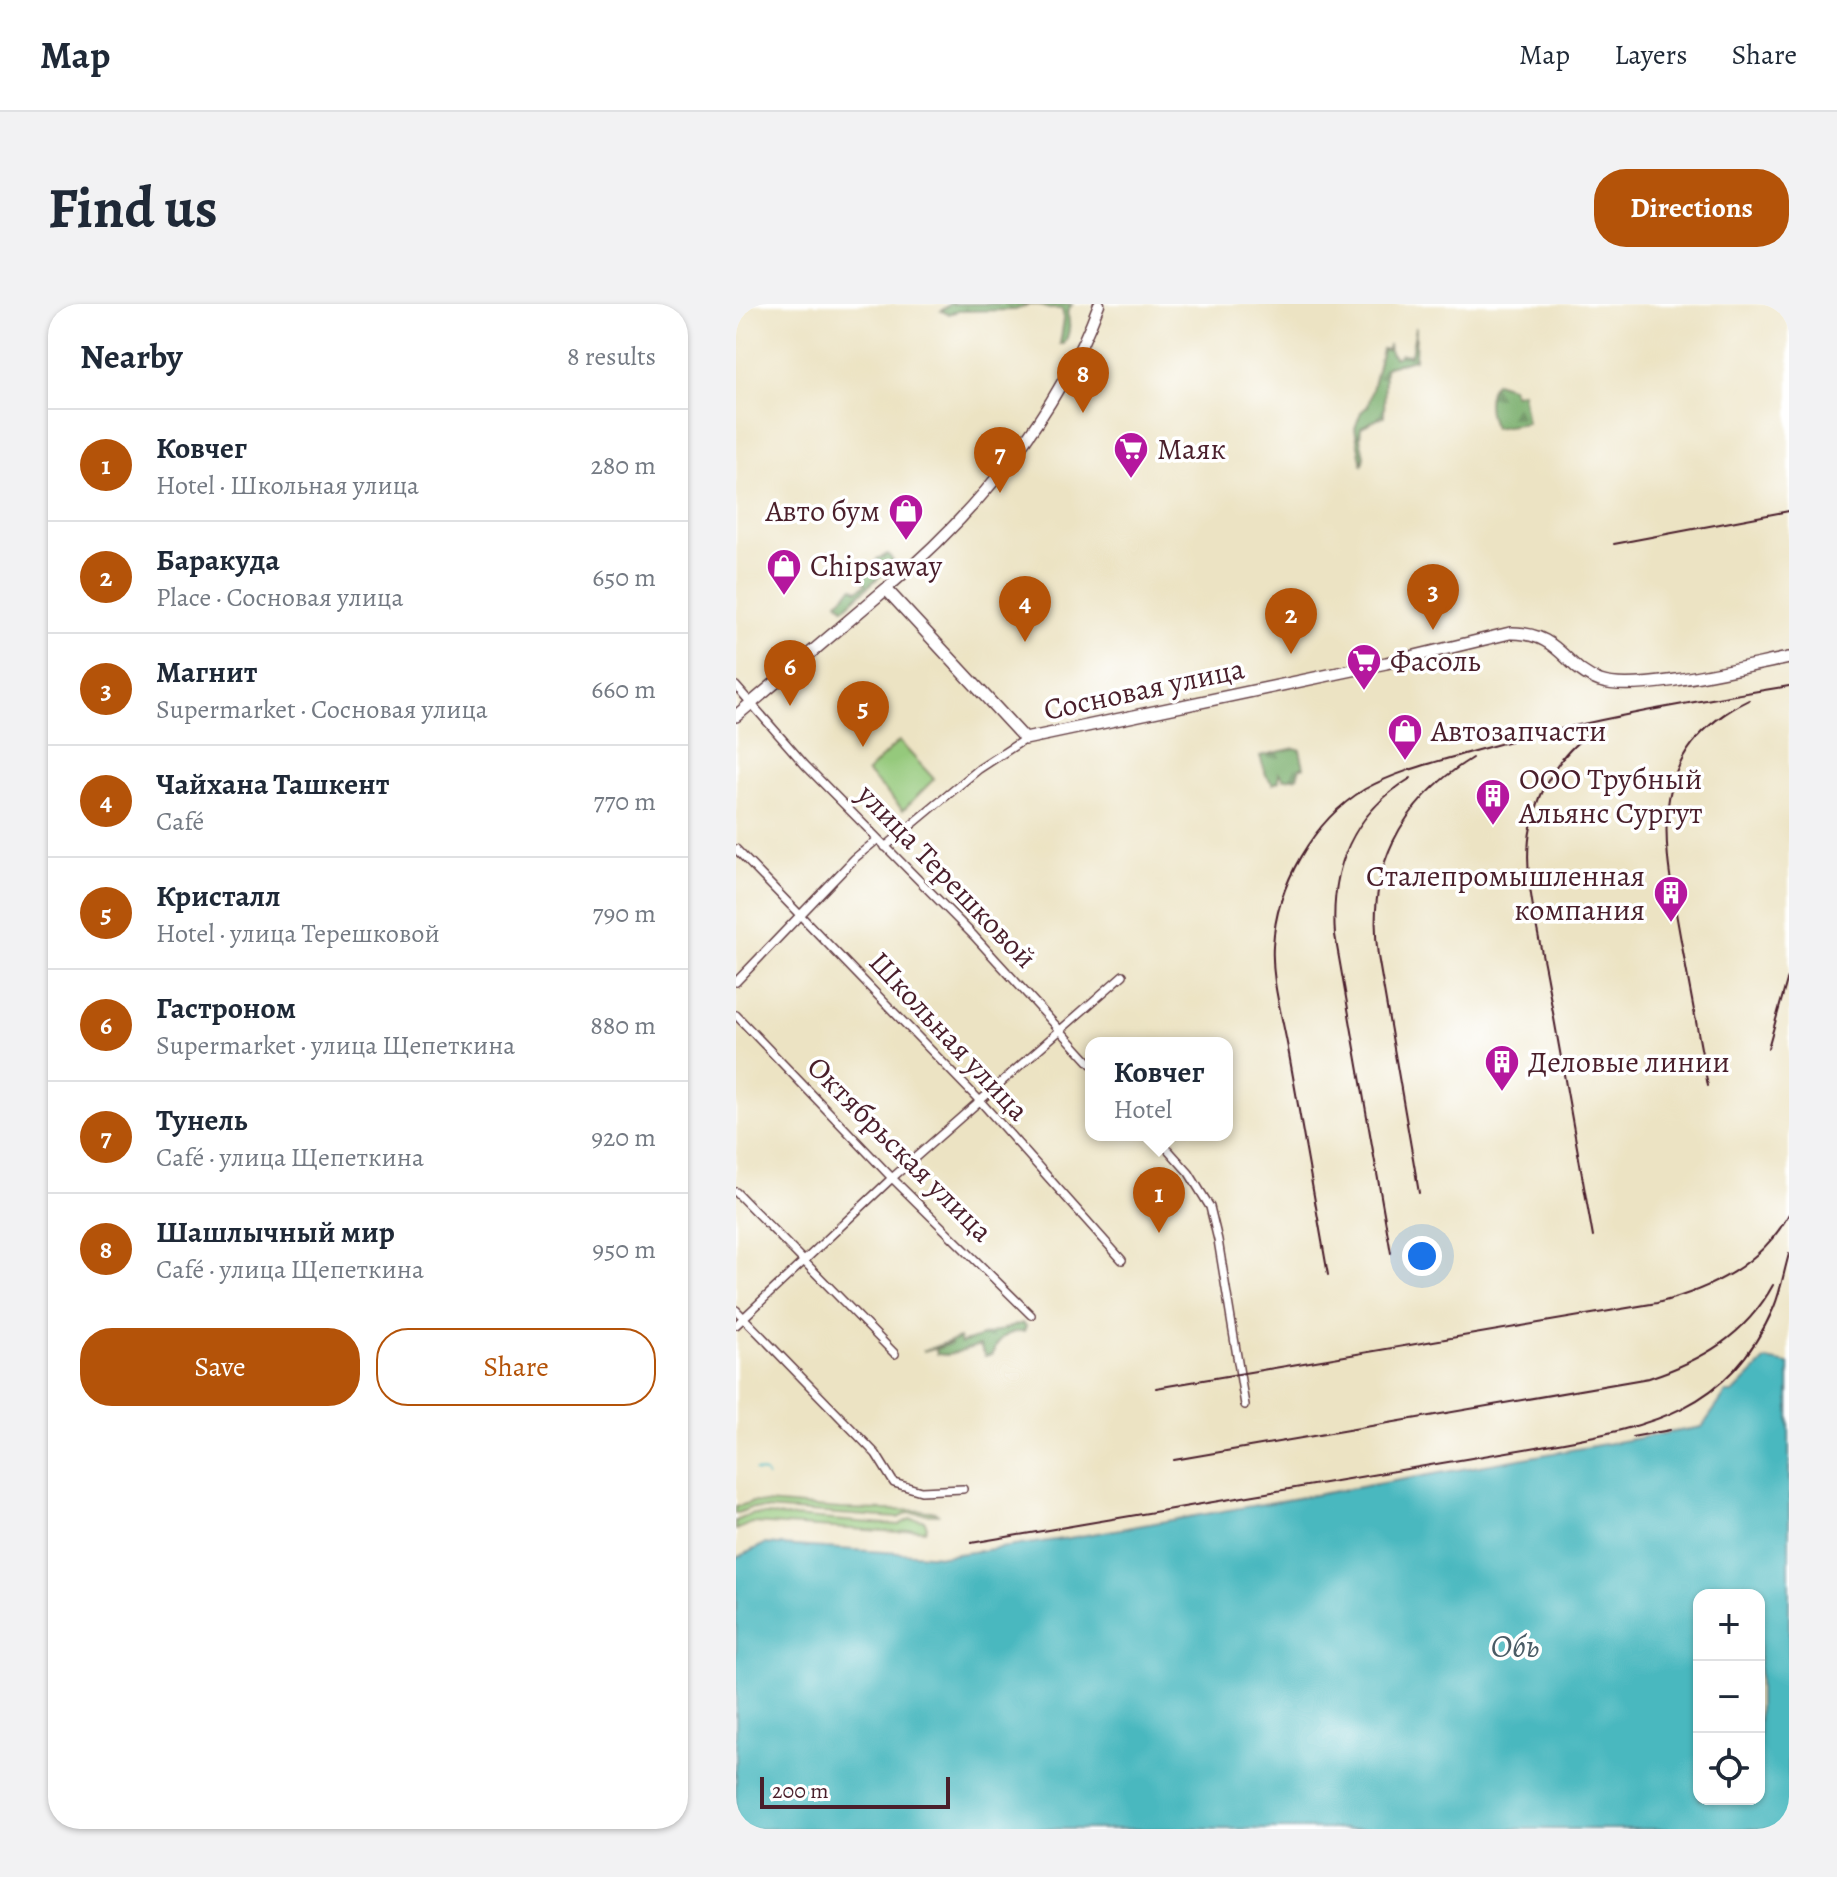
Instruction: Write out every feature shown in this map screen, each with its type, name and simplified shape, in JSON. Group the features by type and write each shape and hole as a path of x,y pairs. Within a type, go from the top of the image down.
{"main road":[{"path":"736,716 934,547 985,490 1027,439 1070,370 1099,304"},
{"name":"Сосновая улица","path":"886,589 1025,739 1386,663 1510,633 1547,641 1589,676 1619,686 1689,677 1789,658"}],"street":[{"name":"улица Терешковой","path":"736,686 1085,1057"},
{"path":"885,847 979,769 1025,739"},
{"path":"736,982 855,858 878,839"},
{"name":"Школьная улица","path":"736,849 980,1101 1122,1260"},
{"path":"736,1325 892,1178 1123,975"},
{"name":"Октябрьская улица","path":"736,1015 892,1178 1031,1315"},
{"path":"1160,1141 1189,1173 1210,1207 1245,1405"},
{"path":"736,1192 895,1354"},
{"path":"736,1310 876,1454 894,1483 921,1491 963,1489"}],"green space":[{"path":"950,304 1072,304 1067,312 1069,333 1064,344 1060,344 1064,319 1062,309 1029,305 1015,310 958,311 949,314 941,311"},
{"path":"1416,327 1415,359 1385,369 1384,416 1361,427 1362,466 1355,428 1361,412 1368,406 1382,349 1387,350 1389,344 1390,353 1395,358 1401,354 1411,355"},
{"path":"1495,382 1511,387 1514,394 1522,392 1527,423 1494,428 1488,404"},
{"path":"888,554 893,561 889,568 844,608 838,601 853,587 858,590 866,584 862,577 876,565 877,559"},
{"path":"899,741 934,779 903,810 867,772"},
{"path":"1295,748 1300,750 1304,767 1300,767 1297,777 1284,779 1279,773 1279,781 1273,784 1266,775 1260,756"},
{"path":"1023,1323 1026,1326 1024,1331 1004,1337 993,1354 985,1356 980,1345 947,1355 937,1354 936,1349 952,1343 923,1351 959,1338 961,1343"},
{"path":"752,1502 840,1509 933,1511 937,1514 908,1513 898,1518 750,1508 736,1514 736,1507"},
{"path":"752,1514 899,1525 910,1519 924,1520 927,1526 925,1530 899,1532 752,1523 736,1530 736,1521"}],"water":[{"name":"Обь","path":"1766,1360 1789,1364 1789,1829 736,1829 736,1558 765,1544 943,1556 1069,1538 1702,1427 1726,1393 1733,1393"}],"waterway":[{"path":"755,1471 765,1473 767,1477"}],"railway":[{"path":"1614,544 1789,511"},
{"path":"1328,1275 1273,960 1281,901 1314,836 1346,802 1365,789 1418,767 1591,722 1789,686"},
{"path":"1708,1086 1669,870 1668,804 1676,774 1690,746 1714,722 1749,700"},
{"path":"1593,1237 1532,903 1528,845 1540,797 1555,769 1576,744 1602,726"},
{"path":"1419,1193 1378,956 1377,895 1383,867 1407,818 1425,796 1472,758"},
{"path":"1391,1253 1335,935 1334,910 1342,865 1360,825 1391,792 1411,778"},
{"path":"1768,1048 1789,973"},
{"path":"1156,1388 1657,1303 1696,1290 1733,1272 1764,1247 1789,1214"},
{"path":"971,1543 1537,1447 1645,1423 1677,1411 1706,1394 1731,1372 1754,1344 1774,1307 1789,1254"},
{"path":"1174,1460 1649,1378 1687,1363 1720,1344 1750,1318 1773,1285"},
{"path":"1632,1437 1670,1430"}],"place":[{"name":"Шашлычный мир","path":"1083,413"},
{"name":"Маяк","path":"1131,480"},
{"name":"Тунель","path":"1000,493"},
{"name":"Авто бум","path":"906,542"},
{"name":"Chipsaway","path":"784,597"},
{"name":"Магнит","path":"1433,630"},
{"name":"Чайхана Ташкент","path":"1025,642"},
{"name":"Баракуда","path":"1291,654"},
{"name":"Фасоль","path":"1364,692"},
{"name":"Гастроном","path":"790,706"},
{"name":"Кристалл","path":"863,747"},
{"name":"Автозапчасти","path":"1405,762"},
{"name":"ООО Трубный Альянс Сургут","path":"1493,827"},
{"name":"Сталепромышленная компания","path":"1671,924"},
{"name":"Деловые линии","path":"1502,1093"},
{"name":"Ковчег","path":"1159,1233"}]}
